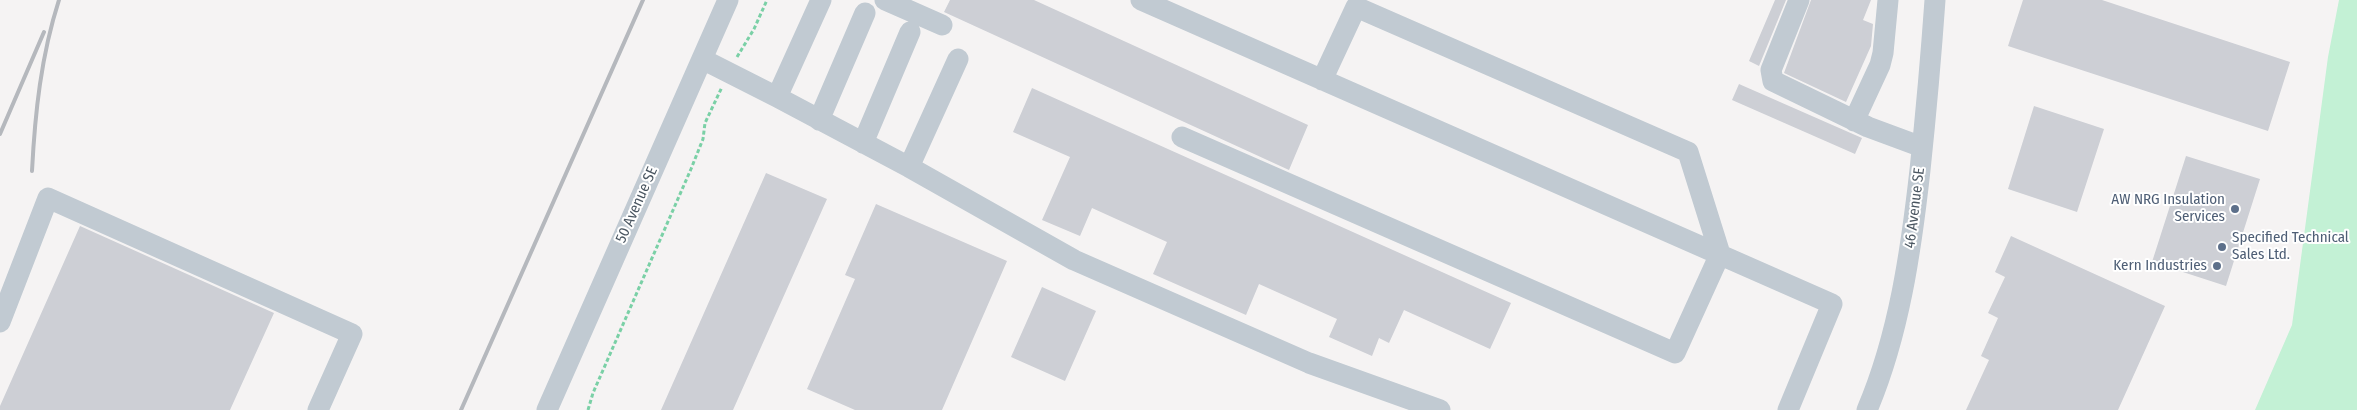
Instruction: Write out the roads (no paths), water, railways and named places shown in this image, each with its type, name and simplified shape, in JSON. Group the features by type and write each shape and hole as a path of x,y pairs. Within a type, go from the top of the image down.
{"street":[{"name":"50 Avenue SE","path":"547,410 728,0"},
{"path":"778,97 821,0"},
{"path":"885,0 942,25"},
{"path":"1141,0 1832,304 1788,410"},
{"path":"1799,0 1770,70 1770,76 1777,84 1854,121 1922,147"},
{"path":"1854,121 1880,65 1883,53 1888,0"},
{"name":"46 Avenue SE","path":"1867,410 1874,394 1896,318 1912,238 1931,70 1935,0"},
{"path":"1182,137 1675,353 1720,254 1688,152 1348,4 1322,80"},
{"path":"819,120 865,13"},
{"path":"862,143 910,32"},
{"path":"702,59 909,167 1074,260 1309,363 1440,410"},
{"path":"909,167 958,59"},
{"path":"0,322 48,198 352,334 318,410"}],"railway":[{"path":"32,171 43,63 59,0"},
{"path":"461,410 643,0"},
{"path":"0,134 44,32"}],"place":[{"name":"AW NRG Insulation Services","path":"2235,209"},
{"name":"Specified Technical Sales Ltd.","path":"2222,247"},
{"name":"Kern Industries","path":"2217,266"}]}
